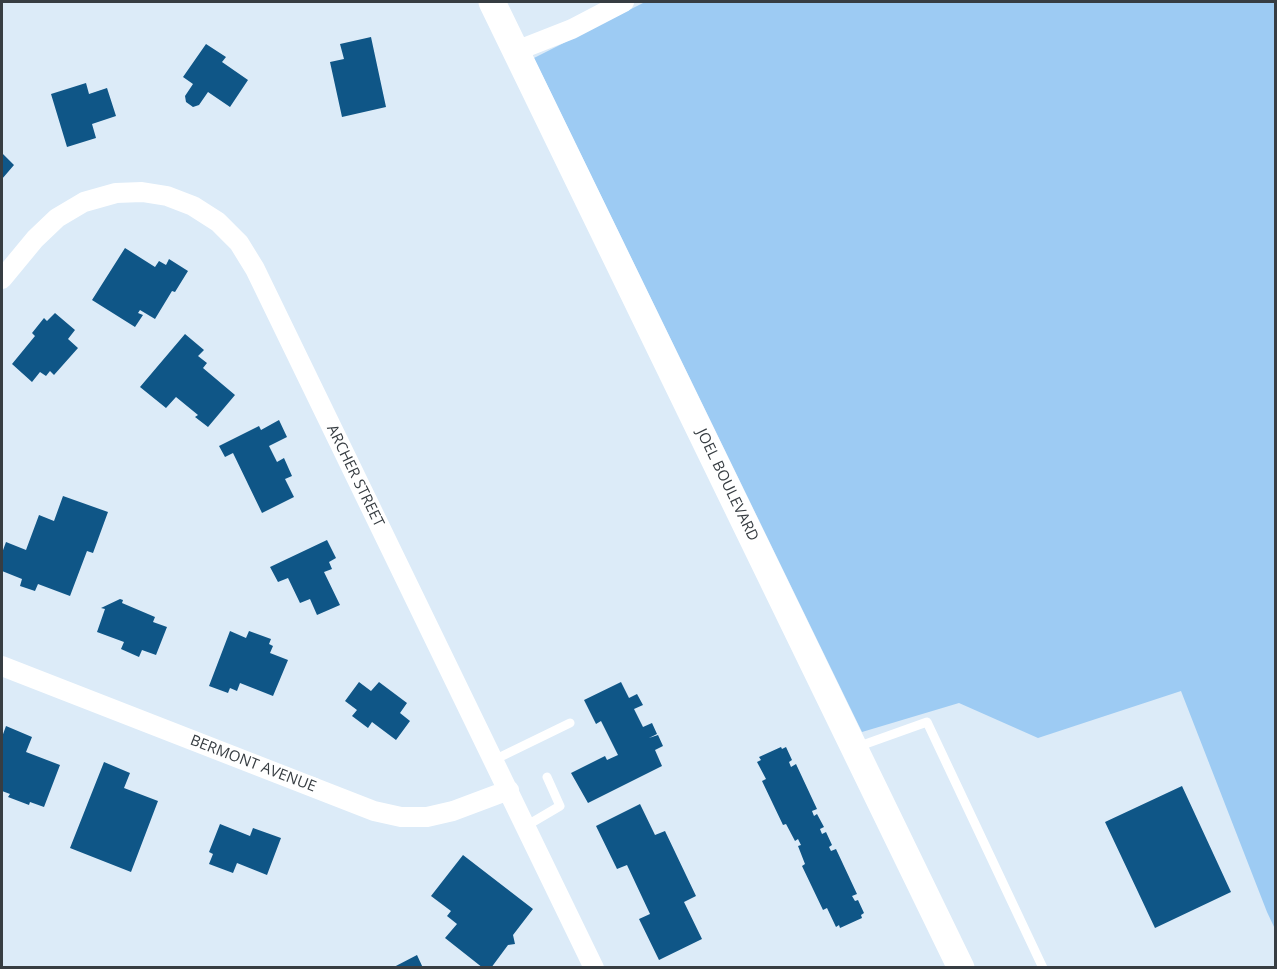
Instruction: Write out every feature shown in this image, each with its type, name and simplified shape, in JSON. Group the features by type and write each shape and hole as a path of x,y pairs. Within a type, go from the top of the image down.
{"main road":[{"name":"JOEL BOULEVARD","path":"492,2 961,968"}],"street":[{"path":"516,51 572,29 624,2"},
{"name":"ARCHER STREET","path":"2,279 35,239 57,218 84,202 116,193 142,192 167,196 193,206 218,222 239,243 255,269 594,968"},
{"name":"BERMONT AVENUE","path":"2,666 374,811 401,817 427,817 453,811 509,790"}],"lane":[{"path":"855,748 927,722 1043,968"},
{"path":"494,760 570,723"},
{"path":"526,826 560,806 547,777"}],"shaded area":[{"path":"645,2 1275,2 1275,929 1181,691 1038,738 959,703 862,732 534,58"}],"building":[{"path":"371,37 386,107 342,117 330,62 344,59 340,44"},
{"path":"206,44 226,57 222,62 248,80 230,107 208,92 199,105 193,107 186,102 185,96 193,84 183,77"},
{"path":"86,83 89,94 107,88 116,116 92,124 96,138 67,147 51,94"},
{"path":"2,153 14,165 2,179"},
{"path":"125,248 155,267 159,261 166,265 169,259 188,271 175,292 172,291 155,319 140,310 138,313 143,315 135,327 92,300"},
{"path":"55,313 75,330 68,339 78,348 54,375 50,371 46,376 40,372 32,382 12,364 35,336 32,333 44,318 47,321"},
{"path":"185,334 204,350 198,356 207,363 203,368 235,395 208,427 195,417 198,415 176,397 166,408 140,387"},
{"path":"279,420 287,437 269,446 277,462 284,458 292,476 285,479 294,497 262,513 233,453 225,457 219,446 259,426 261,430"},
{"path":"63,496 108,512 93,553 87,551 70,596 38,584 35,591 20,586 22,579 2,571 2,553 6,542 26,550 39,515 54,521"},
{"path":"327,540 336,558 329,562 332,569 324,572 340,605 317,615 310,599 300,603 288,578 278,582 270,567"},
{"path":"120,599 123,600 122,603 155,617 153,622 167,627 156,655 142,650 139,657 121,649 124,642 97,632 105,609 101,608"},
{"path":"230,631 246,638 249,631 271,639 269,644 273,646 270,653 288,660 273,696 240,683 237,691 230,688 228,693 209,686"},
{"path":"359,682 371,691 379,682 407,703 400,713 410,721 396,740 372,722 368,728 352,716 357,710 345,701"},
{"path":"621,682 629,698 637,694 643,705 634,709 643,727 652,723 657,734 649,738 658,735 663,746 655,750 662,766 588,803 571,773 605,756 607,760 618,755 601,721 596,724 584,700"},
{"path":"6,726 32,737 26,752 60,765 44,807 30,802 29,805 8,797 10,794 2,791 2,737"},
{"path":"781,747 782,749 786,747 792,760 789,762 791,767 796,764 817,809 812,811 814,816 817,814 824,827 820,829 822,834 826,832 832,845 829,847 831,851 836,849 857,894 852,896 855,901 858,900 864,913 861,915 862,918 840,928 839,925 836,927 827,908 823,910 802,866 805,864 798,846 801,845 798,839 795,841 786,824 783,825 762,781 766,779 757,762 761,760 759,757"},
{"path":"104,762 130,773 124,788 158,801 131,872 70,848"},
{"path":"1182,786 1231,892 1155,928 1105,822"},
{"path":"640,804 655,835 665,831 696,896 684,902 702,939 659,960 639,919 650,914 627,865 617,869 596,826"},
{"path":"220,824 250,836 253,828 281,838 267,875 237,863 233,873 209,864 213,854 209,852"},
{"path":"463,855 533,909 513,935 515,944 508,945 491,968 483,968 445,938 457,924 447,916 451,911 431,896"},
{"path":"417,955 423,968 392,968"}]}
